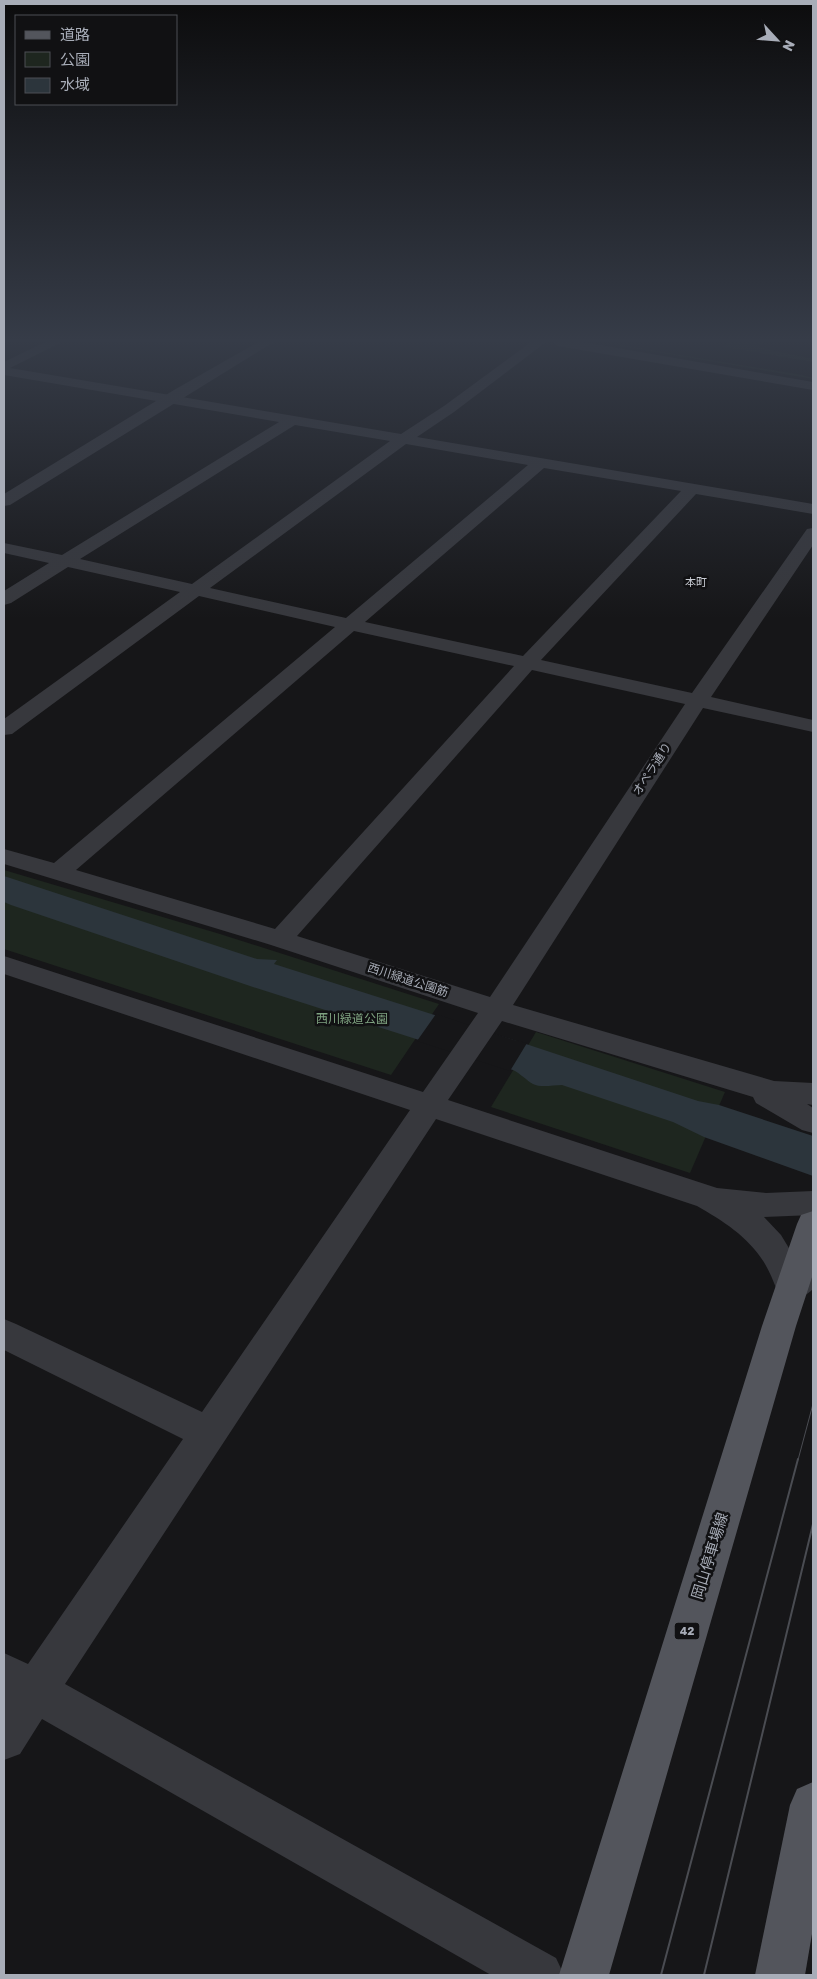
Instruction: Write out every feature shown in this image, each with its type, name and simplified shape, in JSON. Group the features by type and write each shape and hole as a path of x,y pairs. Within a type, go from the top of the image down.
{"main road":[{"name":"岡山停車場線","path":"584,1975 803,1278 813,1224"},
{"path":"780,1975 813,1805"}],"street":[{"path":"4,501 113,434"},
{"path":"4,599 269,434"},
{"path":"380,434 813,509"},
{"path":"4,729 409,434"},
{"path":"57,873 540,463"},
{"path":"280,939 528,662 693,488"},
{"name":"オペラ通り","path":"4,1738 20,1683 209,1433 489,1019 699,699 813,533"},
{"path":"4,548 196,589 264,607 699,699 813,726"},
{"name":"西川緑道公園筋","path":"4,856 280,939 489,1019 752,1087 794,1094 813,1094"},
{"path":"4,965 708,1197 730,1208 762,1234 776,1249 786,1268 803,1278"},
{"path":"752,1087 813,1122"},
{"path":"708,1197 766,1205 813,1204"},
{"path":"4,1334 209,1433"},
{"path":"20,1683 539,1975"}],"green space":[{"name":"西川緑道公園","path":"4,870 220,934 439,1004 391,1075 4,949"},
{"path":"536,1032 725,1092 690,1173 491,1107"}],"water":[{"path":"4,876 257,959 277,960 274,964 698,1101 719,1105 813,1136 813,1176 704,1137 673,1122 562,1085 536,1085 513,1070 250,986 11,905 4,902"}],"pier":[{"path":"436,1014 527,1043 510,1071 417,1041"}],"tram line":[{"path":"798,1460 813,1404"},
{"path":"661,1975 798,1459"},
{"path":"704,1975 813,1524"}],"district":[{"name":"本町","path":"696,582"}]}
